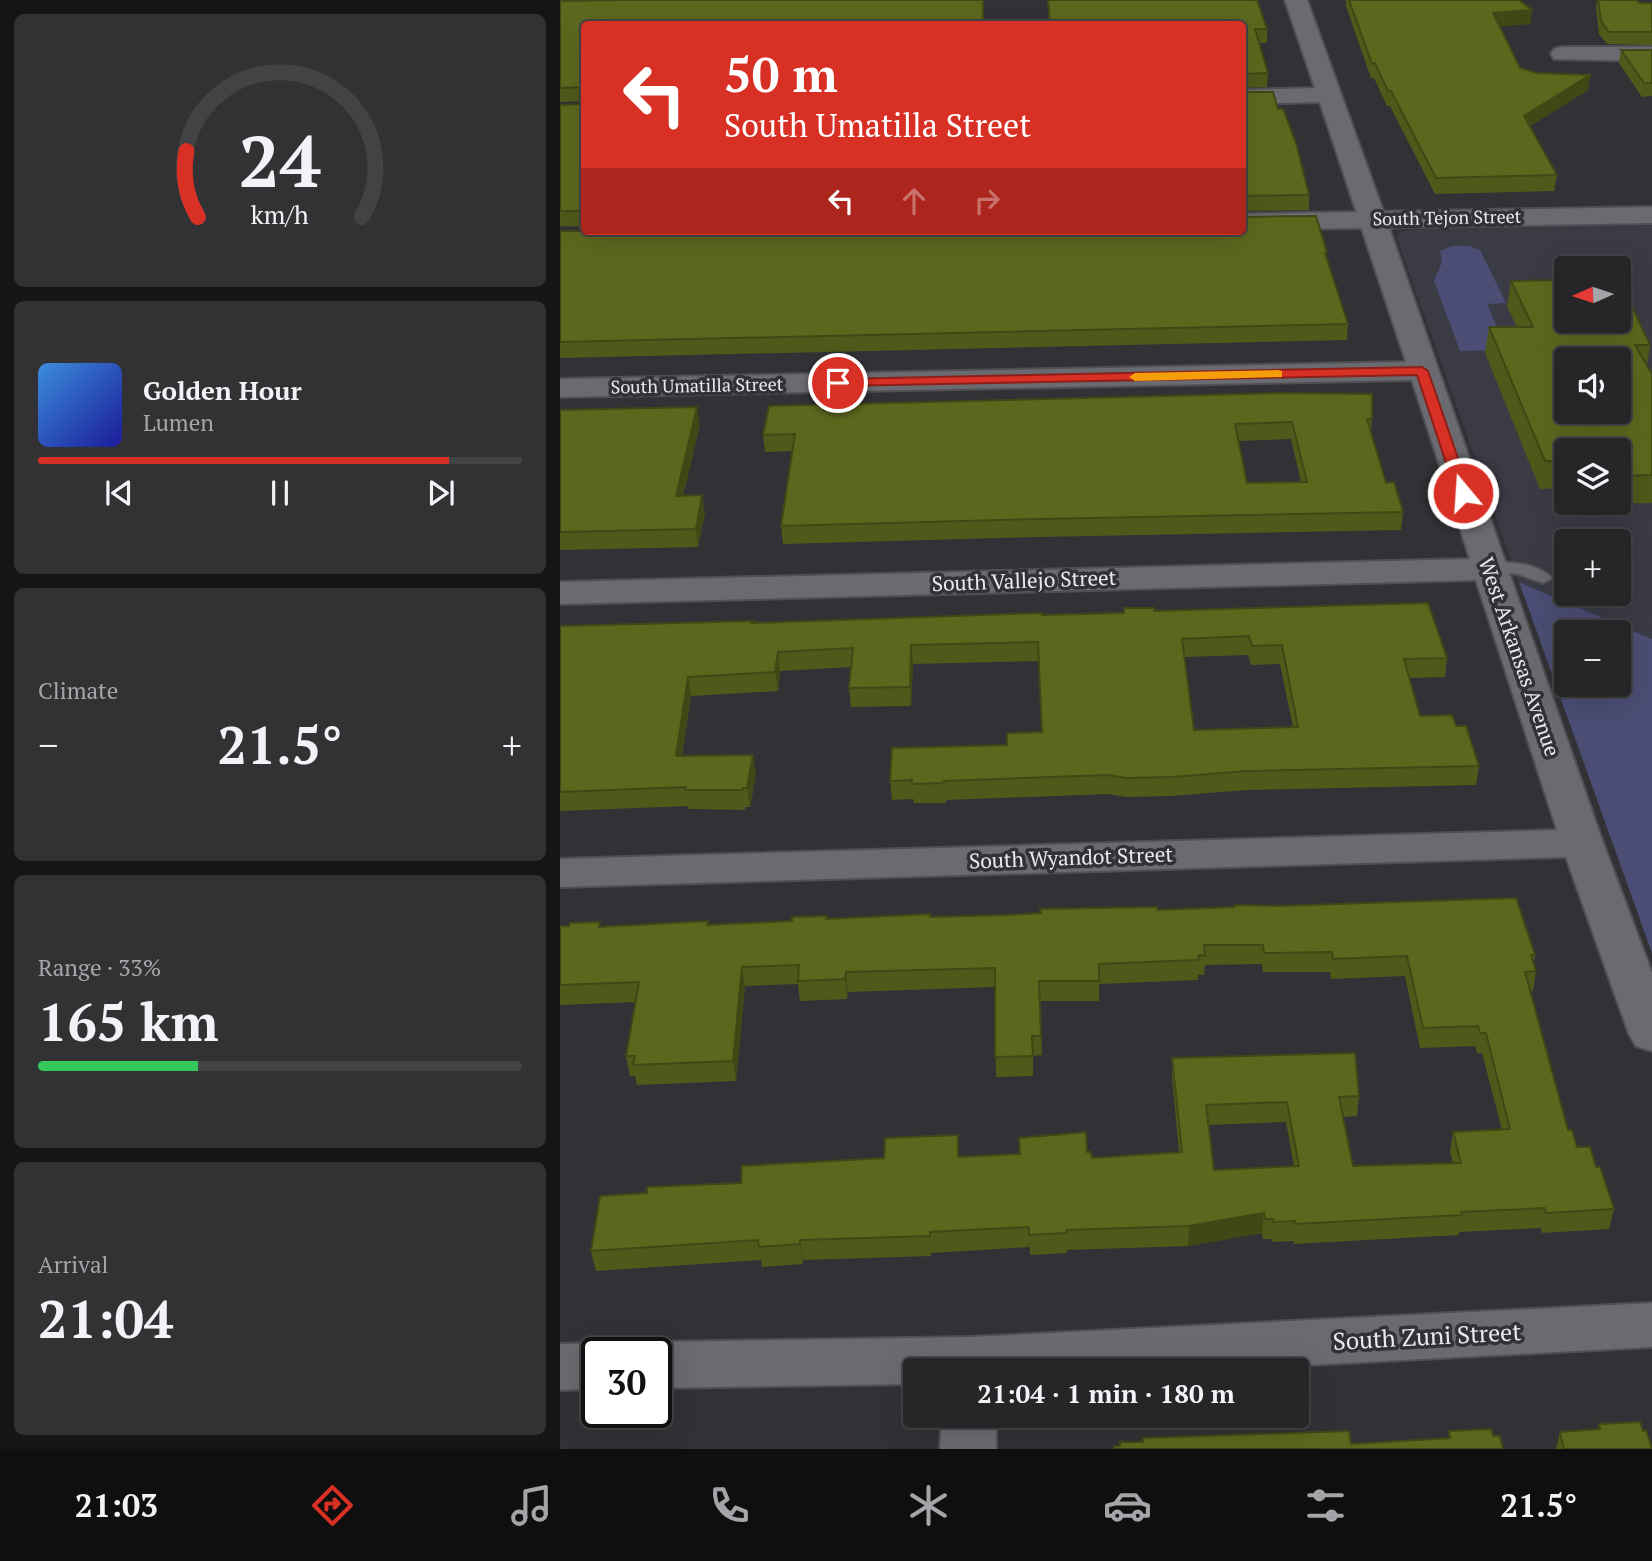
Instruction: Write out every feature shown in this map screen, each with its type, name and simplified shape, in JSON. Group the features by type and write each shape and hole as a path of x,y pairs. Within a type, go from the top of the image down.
{"street":[{"name":"West Arkansas Avenue","path":"1296,0 1373,219 1582,843 1652,1034"},
{"path":"1562,54 1652,54"},
{"path":"1246,97 1328,95"},
{"name":"South Tejon Street","path":"1246,222 1652,215"},
{"name":"South Umatilla Street","path":"560,388 1422,371"},
{"name":"South Vallejo Street","path":"560,593 1488,567"},
{"name":"South Wyandot Street","path":"560,873 1582,843"},
{"name":"South Zuni Street","path":"1091,1358 1652,1325"},
{"name":"South Zuni Street","path":"672,1365 903,1365"},
{"path":"560,1367 581,1366"},
{"path":"968,1449 969,1428"}],"lane":[{"path":"1488,567 1521,569 1543,578"}],"shaded area":[{"path":"1652,225 1652,639 1631,630 1631,620 1608,620 1575,606 1631,606 1631,529 1554,529 1554,597 1519,582 1397,238 1400,232"},
{"path":"1452,246 1469,246 1480,250 1506,303 1487,304 1507,350 1460,351 1434,281 1442,262 1440,251"},
{"path":"1519,582 1554,597 1554,606 1575,606 1608,620 1554,620 1554,680"},
{"path":"1631,630 1652,639 1652,953 1560,697 1631,697"}],"building":[{"path":"983,0 983,21 581,21 581,87 560,88 560,1"},
{"path":"1048,0 1257,0 1267,29 1255,29 1268,73 1246,74 1246,21 1050,21"},
{"path":"1349,0 1519,0 1532,10 1493,13 1520,68 1537,73 1590,75 1524,116 1557,175 1436,178 1391,91 1388,91 1375,63 1372,64"},
{"path":"1598,0 1636,0 1640,3 1652,3 1652,32 1609,32 1601,21"},
{"path":"1621,50 1652,50 1652,83 1644,83"},
{"path":"1246,92 1273,92 1278,109 1283,109 1296,143 1309,195 1246,196"},
{"path":"581,104 581,211 560,211 560,105"},
{"path":"1316,216 1348,324 560,342 560,231 581,231 581,235 1246,235 1246,217"},
{"path":"1554,280 1554,333 1631,333 1631,304 1650,345 1635,345 1652,374 1652,475 1631,476 1631,438 1554,438 1554,461 1545,461 1489,327 1533,327 1511,281"},
{"path":"1278,393 1372,394 1372,419 1367,419 1386,483 1394,482 1403,512 781,526 795,434 763,435 769,406","holes":["1292,422 1307,482 1247,483 1235,424"]},
{"path":"697,407 676,496 702,495 696,529 560,532 560,410"},
{"path":"1428,603 1447,658 1404,659 1420,716 1452,715 1456,726 1466,726 1479,766 1247,771 1172,777 1126,778 1108,775 912,784 912,780 890,781 892,748 1007,745 1007,733 1042,732 1038,642 911,645 910,687 849,688 853,648 778,652 775,672 688,677 676,756 753,755 747,788 685,790 686,787 560,792 560,626 1124,613 1124,608 1154,608 1154,611","holes":["1249,636 1252,646 1282,645 1298,727 1194,730 1182,639"]},
{"path":"1516,898 1535,955 1531,955 1536,971 1525,972 1568,1130 1572,1130 1577,1147 1590,1147 1596,1167 1600,1167 1614,1209 1546,1213 1545,1208 1295,1224 1295,1221 1273,1222 1273,1219 1265,1219 1264,1213 1189,1226 1067,1230 1067,1233 1029,1235 1029,1227 930,1232 930,1236 800,1240 800,1244 759,1247 758,1240 591,1251 600,1196 647,1193 647,1187 741,1183 742,1166 884,1158 885,1138 958,1135 958,1157 1020,1154 1019,1138 1086,1132 1087,1152 1091,1152 1092,1158 1182,1152 1172,1058 1355,1053 1359,1096 1339,1097 1353,1166 1461,1163 1453,1132 1510,1129 1486,1033 1480,1033 1478,1026 1423,1028 1407,956 1333,959 1332,952 1264,953 1263,945 1204,945 1205,956 1199,955 1198,960 1099,964 1099,981 1039,981 1041,1036 1032,1036 1033,1056 995,1057 995,968 846,972 845,979 798,981 799,965 742,967 733,1061 633,1065 635,1056 626,1056 639,982 560,985 560,926 569,926 570,923 600,922 599,927 708,921 707,925 792,921 792,917 827,916 826,919 930,914 930,917 1041,913 1040,909 1157,907 1157,910 1235,905","holes":["1287,1102 1299,1166 1214,1170 1206,1105"]},
{"path":"1640,1422 1643,1431 1646,1430 1652,1449 1564,1449 1560,1432 1600,1429 1599,1424"},
{"path":"1491,1429 1493,1436 1500,1436 1503,1449 1114,1449 1114,1446 1120,1446 1120,1442 1143,1442 1142,1438 1349,1431 1351,1444 1450,1438 1449,1431"}],"slow traffic":[{"path":"1135,377 1278,374"}],"route":[{"path":"838,383 1422,371 1463,493"}]}
